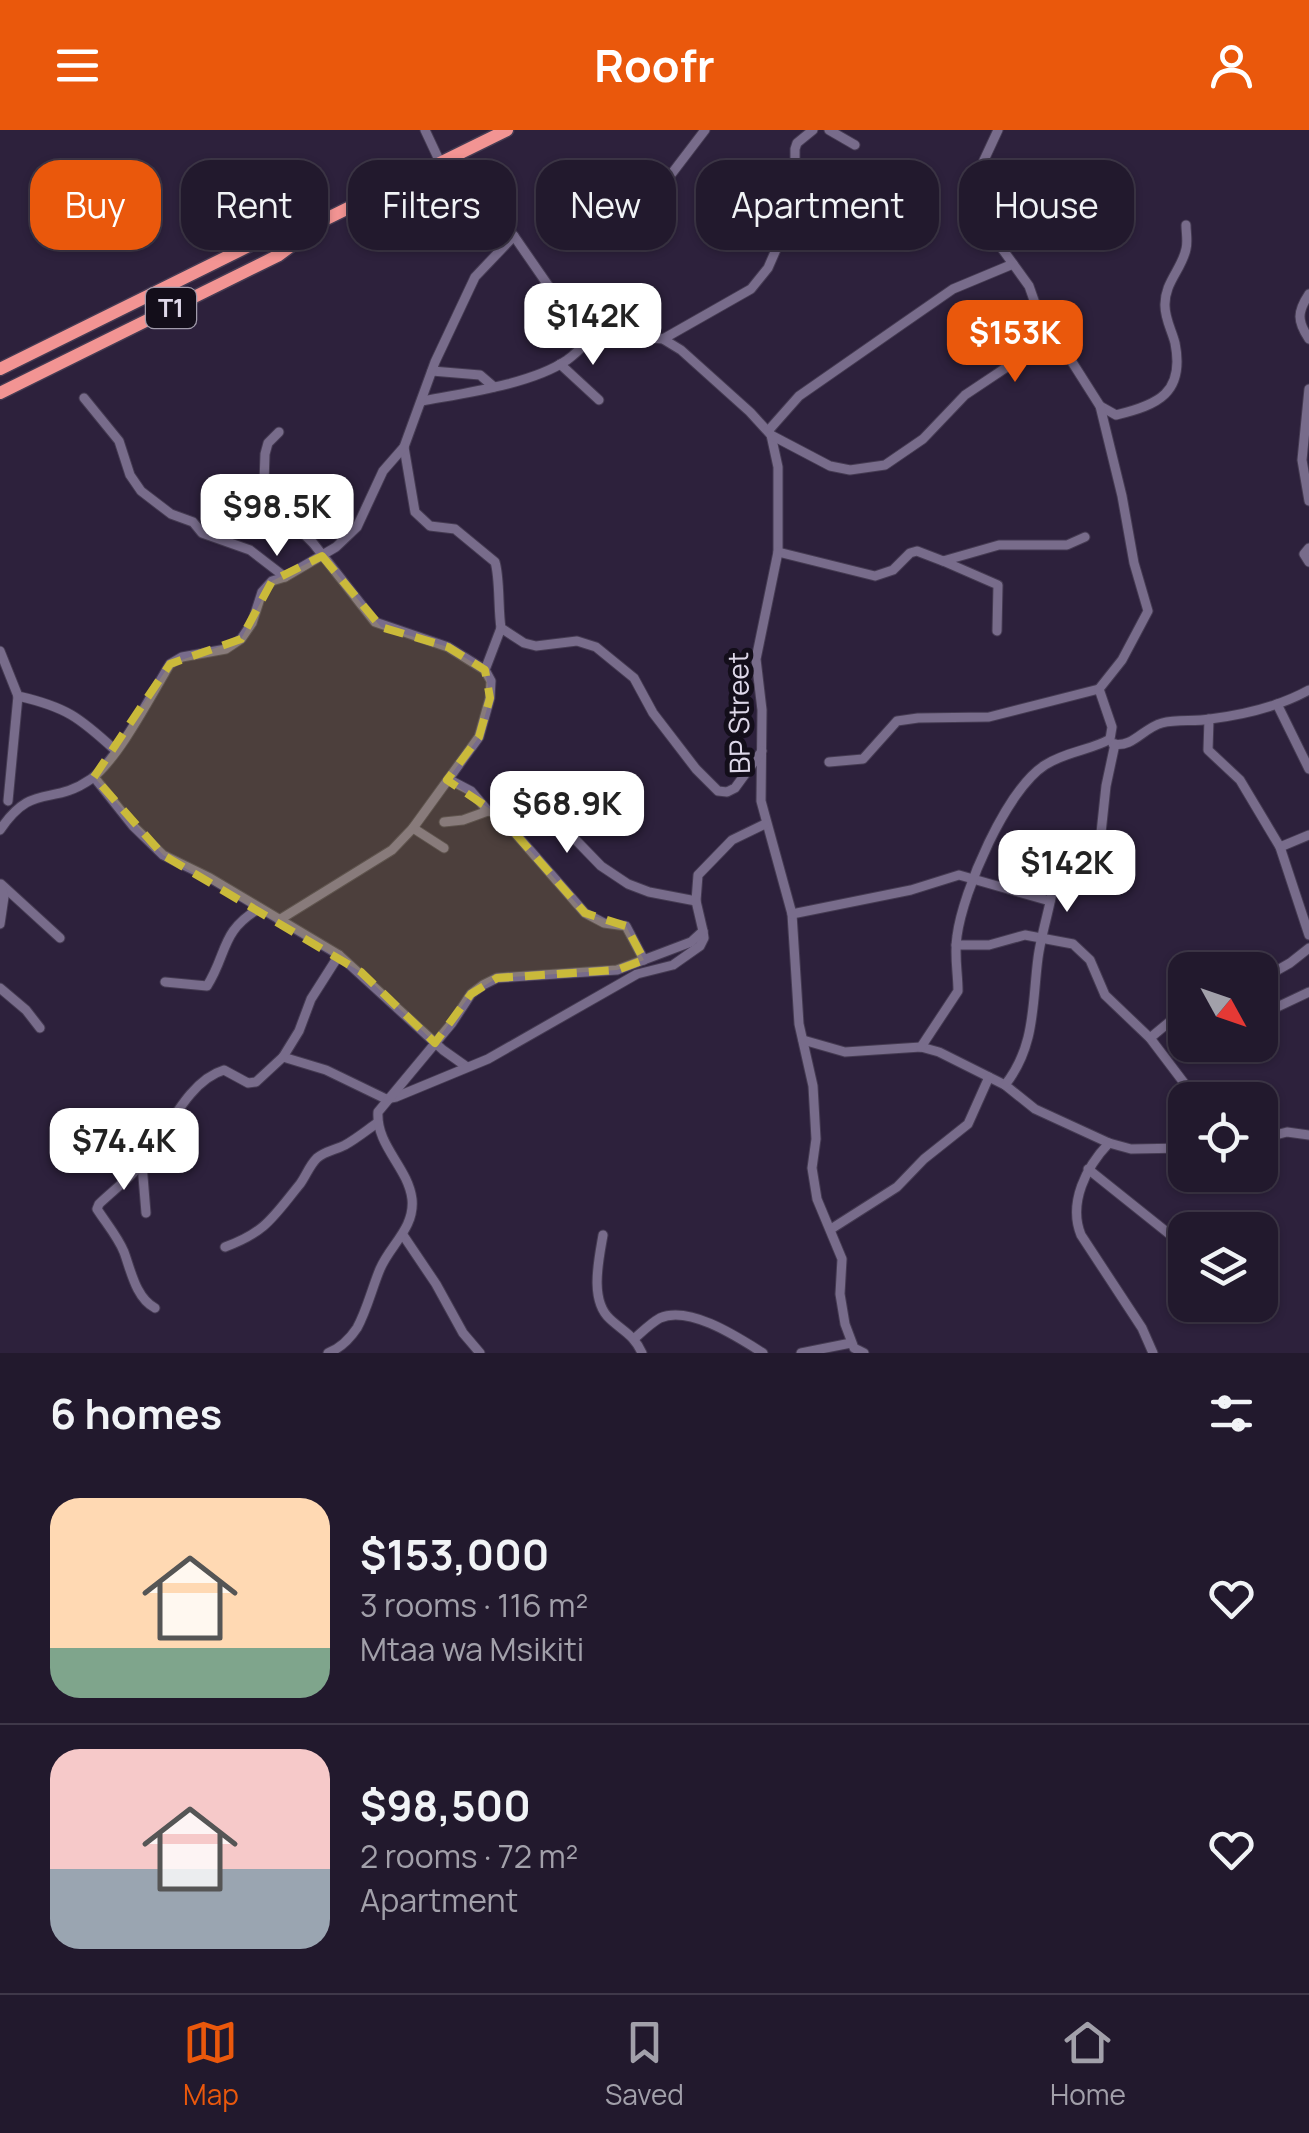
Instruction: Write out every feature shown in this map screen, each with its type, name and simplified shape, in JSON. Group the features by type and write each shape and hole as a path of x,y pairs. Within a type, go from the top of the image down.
{"highway":[{"name":"T1","path":"444,160 507,130"},
{"name":"T1","path":"0,369 239,250"},
{"name":"T1","path":"0,392 286,250"}],"street":[{"path":"425,130 439,160"},
{"path":"676,167 704,130"},
{"path":"662,339 751,289 768,268 795,206 797,142 813,130"},
{"path":"829,130 855,145"},
{"path":"829,762 863,759 897,721 988,717 1098,689 1122,660 1148,611 1100,406 1067,354 1043,326 1029,286 984,225 974,197 978,172 998,130"},
{"path":"457,154 461,160"},
{"path":"1100,406 1116,415 1143,409 1168,394 1176,378 1176,345 1164,306 1173,274 1186,250 1186,225"},
{"path":"516,239 570,317 597,332 662,339 680,350 769,433 830,466 850,470 885,465 923,439 965,395 1034,348 1043,326"},
{"path":"7,802 72,789 94,777 116,750 170,664 182,657 226,648 241,639 252,624 262,592 272,581 322,556 356,526 383,471 404,447 432,371 475,276 500,250"},
{"path":"769,433 799,396 953,290 1012,264"},
{"path":"1309,294 1298,316 1309,339"},
{"path":"422,401 494,386 560,364 597,332"},
{"path":"560,364 599,400"},
{"path":"432,371 480,375 494,386"},
{"path":"1309,390 1302,460 1309,501"},
{"path":"84,398 119,441 130,475 141,491 171,514 193,522 202,533 250,550 285,577"},
{"path":"278,432 268,442 264,454 264,483 282,512 382,627 448,648 485,670 490,681 490,698 479,737 413,828 392,850 279,920"},
{"name":"BP Street","path":"769,433 778,467 778,552 756,659 762,710 761,801 792,914 797,1006 815,1112 812,1168 817,1199 842,1260 840,1294 852,1343"},
{"path":"404,447 415,512 430,526 455,530 468,538 495,562 502,628 485,670"},
{"path":"942,560 999,545 1067,545 1085,536"},
{"path":"1309,548 1304,554 1309,562"},
{"path":"778,552 875,576 893,570 910,553 927,553 998,585 996,632"},
{"path":"502,628 536,646 577,641 596,647 634,678 653,713 718,791 735,788 762,751"},
{"path":"0,651 18,696 7,802 0,830"},
{"path":"1005,1085 1021,1062 1035,1016 1038,955 1057,878 1101,833 1114,744 1098,689"},
{"path":"921,1047 958,991 956,945 972,878 991,837 1030,777 1074,750 1114,744 1150,726 1210,719 1277,704 1309,690"},
{"path":"18,696 55,704 74,714 116,750"},
{"path":"1277,704 1309,769"},
{"path":"1210,719 1210,754 1240,780 1280,847 1309,935"},
{"path":"94,777 133,826 163,855 210,878 339,955 468,1067"},
{"path":"450,780 471,790 488,811 553,828 582,843 600,866 628,884 696,901"},
{"path":"553,828 566,802 557,785"},
{"path":"444,822 488,811"},
{"path":"499,815 585,912 604,923 626,926 644,960"},
{"path":"283,1057 326,1070 386,1099 468,1067 608,993 636,974 674,966 700,946 704,938 695,883 708,862 732,840 765,824"},
{"path":"413,828 444,848"},
{"path":"1280,847 1309,835"},
{"path":"792,914 911,890 948,877 972,878 1050,901"},
{"path":"0,883 4,897 0,924"},
{"path":"0,883 60,938"},
{"path":"164,982 207,986 238,924 260,908"},
{"path":"328,1353 341,1348 357,1327 382,1263 402,1235 412,1207 408,1182 386,1148 378,1112 471,994 497,978 618,970 691,942 703,931"},
{"path":"956,945 989,944 1025,935 1072,944 1083,952 1105,995 1150,1038 1183,1082"},
{"path":"1278,970 1309,948"},
{"path":"155,1308 147,1303 123,1249 97,1210 142,1164 184,1104 215,1072 224,1070 248,1083 256,1082 283,1057 311,999 339,955"},
{"path":"0,988 40,1028"},
{"path":"1278,1007 1309,992"},
{"path":"1150,1038 1168,1023"},
{"path":"803,1040 845,1052 921,1047 940,1052 1005,1085 1035,1109 1109,1143 1130,1149 1168,1148"},
{"path":"831,1228 897,1187 924,1159 968,1124 988,1078"},
{"path":"123,1117 161,1135"},
{"path":"225,1247 251,1238 267,1226 312,1162 378,1123"},
{"path":"1278,1134 1309,1134"},
{"path":"1109,1143 1088,1169 1074,1218 1142,1328 1153,1353"},
{"path":"142,1164 146,1213"},
{"path":"1088,1169 1168,1234"},
{"path":"402,1235 463,1333 480,1353"},
{"path":"603,1235 598,1264 600,1303 605,1314 635,1338 642,1353"},
{"path":"635,1338 662,1317 672,1315 722,1328 763,1353"},
{"path":"801,1353 852,1343 864,1353"}],"highlighted area":[{"path":"322,556 381,627 448,647 485,670 490,698 479,737 447,780 499,815 585,913 626,926 644,960 617,970 497,978 471,994 435,1043 361,972 163,855 94,777 170,664 241,639 272,581"}]}
